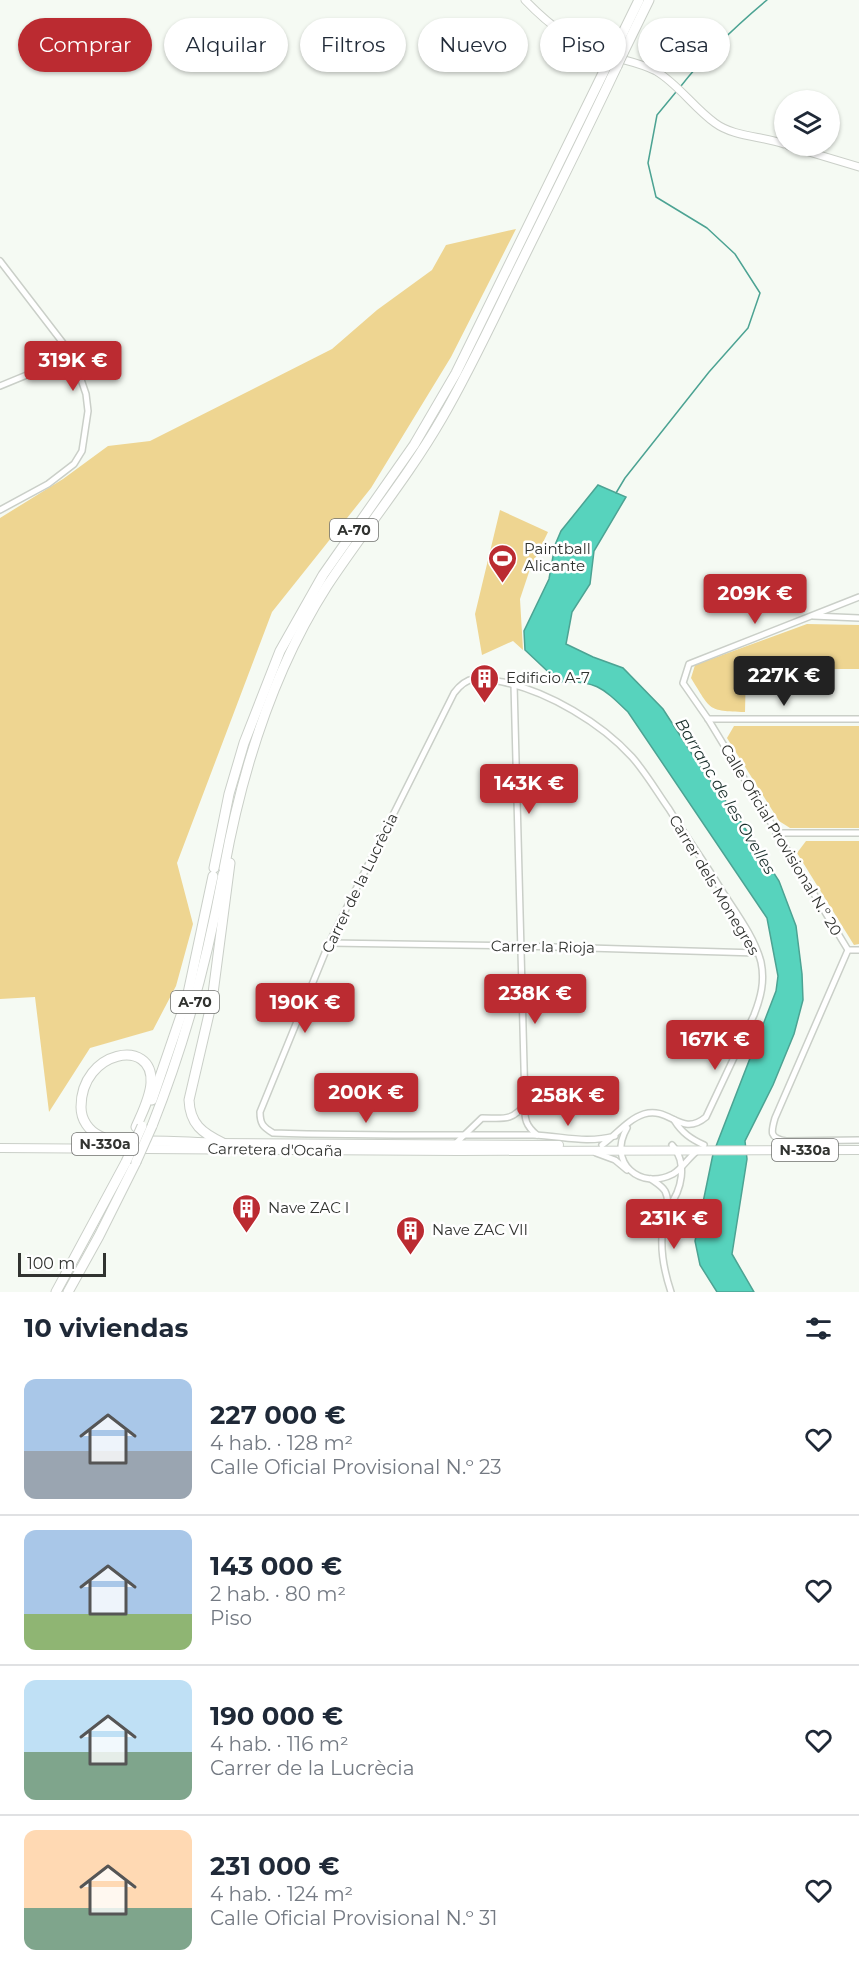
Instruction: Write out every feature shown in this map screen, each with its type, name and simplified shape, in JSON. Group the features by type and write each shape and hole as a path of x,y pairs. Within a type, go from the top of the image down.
{"highway":[{"name":"A-70","path":"626,33 639,0"},
{"name":"A-70","path":"626,39 649,0"},
{"name":"A-70","path":"56,1292 123,1162 174,1070 191,1018 211,936 229,794 243,743 280,651 323,575 437,407 541,212 608,72"},
{"name":"A-70","path":"218,872 262,719 283,667 326,588 446,412 480,348 541,212"},
{"path":"223,1143 202,1132 195,1125 189,1100 212,1001 228,880 239,819 262,719"},
{"path":"143,1126 151,1074 144,1062 137,1058 122,1055 113,1057 95,1069 84,1090 82,1116 92,1131 98,1136 114,1141 209,1143"},
{"name":"A-70","path":"68,1292 127,1182 136,1162 143,1126"},
{"path":"74,1292 116,1214 127,1182"}],"main road":[{"name":"Carretera d'Ocaña","path":"0,1143 454,1145 588,1143 621,1147"},
{"name":"Carretera d'Ocaña","path":"0,1148 550,1151 621,1147 859,1148"}],"street":[{"path":"525,0 551,24 583,45 602,54 658,72 716,124 736,132 774,140"},
{"path":"822,156 859,167"},
{"path":"0,261 73,356 86,394 88,411 82,451 74,464 48,484 0,510"},
{"path":"0,386 73,356"},
{"path":"808,616 859,597"},
{"path":"808,616 859,618"},
{"name":"Calle Oficial Provisional N.º 20","path":"808,616 689,664 683,683 708,719 848,950 775,1118 773,1135 777,1139 786,1141 859,1140"},
{"name":"Carrer dels Monegres","path":"467,680 485,678 514,684 582,716 610,736 634,759 712,875 751,939 760,960 763,980 760,998 706,1117 694,1125 687,1125 661,1114 652,1113 645,1114 631,1122"},
{"name":"Carrer de la Lucrècia","path":"263,1127 260,1121 261,1112 329,943 454,693 467,680"},
{"path":"514,684 524,1118 528,1128 537,1135"},
{"path":"708,719 859,719"},
{"path":"776,833 859,833"},
{"name":"Carrer la Rioja","path":"329,943 757,953"},
{"path":"848,950 859,950"},
{"path":"454,1145 482,1118 511,1118 518,1114 525,1104"},
{"path":"651,1179 672,1174 702,1148 680,1130 674,1120"},
{"path":"602,1145 631,1122"},
{"path":"630,1172 621,1147 623,1134 631,1122"},
{"name":"Carretera d'Ocaña","path":"263,1127 273,1133 385,1136 537,1135 588,1143 615,1136"},
{"name":"Carretera d'Ocaña","path":"341,1135 358,1144 368,1135"},
{"name":"Carretera d'Ocaña","path":"385,1136 424,1145"},
{"path":"667,1209 674,1201 682,1181 681,1167 674,1148"},
{"name":"Carretera d'Ocaña","path":"550,1151 606,1155 630,1172 642,1178 651,1179"},
{"path":"651,1179 664,1189 667,1199 662,1255 671,1292"}],"shaded area":[{"path":"516,229 451,357 371,488 272,612 177,863 193,924 176,986 153,1030 90,1048 49,1112 35,997 0,999 0,518 63,479 108,446 150,441 332,349 377,310 432,270 446,245"},
{"path":"598,485 626,497 594,551 590,584 572,612 566,644 623,668 663,709 779,881 796,926 803,1000 794,1034 773,1085 745,1141 747,1159 732,1254 754,1292 717,1292 700,1265 695,1241 713,1154 776,991 778,976 767,918 628,712 598,687 582,682 559,682 525,650 524,631 549,579 555,545 561,531"},
{"name":"Paintball Alicante","path":"500,510 548,532 530,569 520,599 523,650 513,641 482,655 475,614"},
{"path":"807,624 859,625 859,669 746,669 745,712 723,711 711,707 691,678 695,665"},
{"path":"734,726 859,726 859,828 790,828 779,821 727,738"},
{"path":"806,841 859,841 859,944 854,945 797,853"}],"waterway":[{"name":"Barranc de les Ovelles","path":"681,86 722,41 767,0"},
{"name":"Barranc de les Ovelles","path":"616,493 625,478 709,372 748,328 760,293 735,254 707,228 656,197 648,163 657,115 676,92"}],"place":[{"name":"Paintball Alicante","path":"503,584"},
{"name":"Edificio A-7","path":"485,704"},
{"name":"Nave ZAC I","path":"247,1234"},
{"name":"Nave ZAC VII","path":"411,1256"}]}
